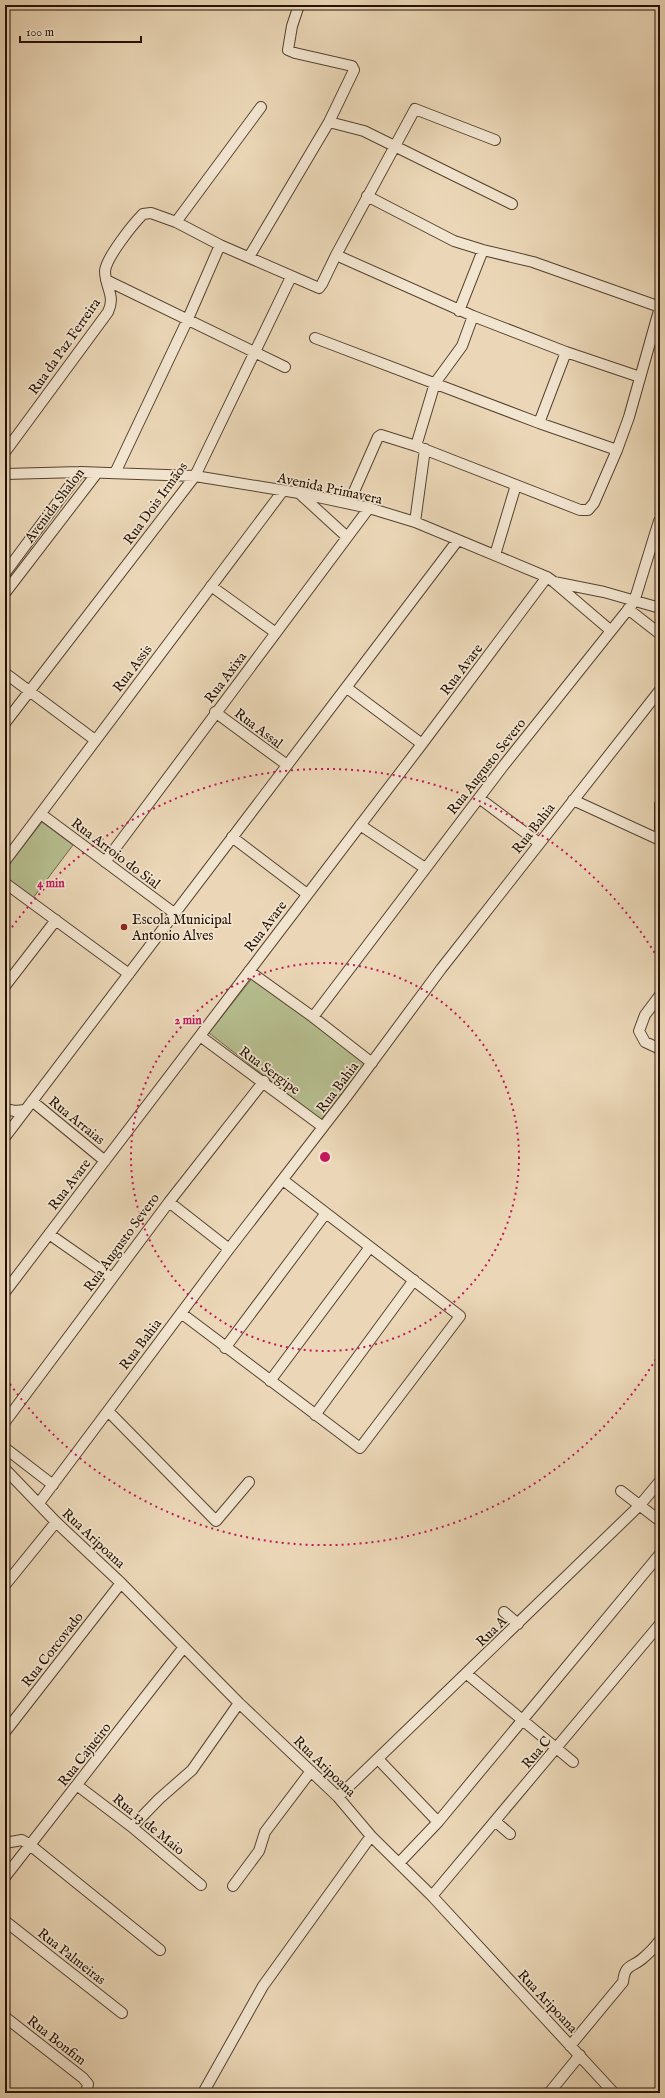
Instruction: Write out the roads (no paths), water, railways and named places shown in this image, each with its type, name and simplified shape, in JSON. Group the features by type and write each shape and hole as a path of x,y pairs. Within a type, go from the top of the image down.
{"street":[{"path":"249,257 329,122 354,69 352,66 295,53 288,50 292,26 299,5"},
{"path":"260,107 176,222 220,245 318,288 322,284 393,147 416,108 495,140"},
{"path":"329,122 364,131 393,147 512,204"},
{"path":"349,503 379,436 383,435 421,448 580,510 588,510 594,503 618,450 660,307 534,262 483,250 448,239 367,196"},
{"name":"Rua da Paz Ferreira","path":"5,452 108,312 112,300 106,280 105,269 108,260 140,217 145,213 176,222"},
{"path":"115,473 187,320 220,245"},
{"path":"459,311 483,250"},
{"path":"336,255 459,311 566,352 640,377"},
{"name":"Rua Dois Irmãos","path":"5,723 195,476 291,277"},
{"path":"106,280 285,367"},
{"path":"415,522 421,448 435,383 462,346 472,316"},
{"path":"316,338 539,423 618,450"},
{"path":"539,423 566,352"},
{"name":"Avenida Shalon","path":"5,573 80,472"},
{"name":"Avenida Primavera","path":"5,474 97,472 195,476 282,492 299,493 349,503 415,522 550,579 604,592 631,605"},
{"name":"Avenida Shalon","path":"5,593 97,472"},
{"path":"495,555 516,485"},
{"name":"Rua Assis","path":"5,862 282,492"},
{"path":"299,493 347,537"},
{"name":"Rua Axixa","path":"104,862 369,508"},
{"name":"Rua Augusto Severo","path":"312,1017 479,798 631,605 659,521"},
{"path":"5,1137 458,540"},
{"path":"550,579 610,630"},
{"name":"Rua Avare","path":"5,1292 307,894 550,579"},
{"path":"211,586 276,633"},
{"path":"631,605 660,608"},
{"path":"631,605 660,634"},
{"path":"5,673 95,740"},
{"path":"347,688 422,744"},
{"name":"Rua Bahia","path":"39,1503 229,1249 372,1063 441,969 660,690"},
{"name":"Rua Assal","path":"216,712 286,765"},
{"path":"479,798 539,844"},
{"path":"573,800 660,840 660,804"},
{"name":"Rua Arroio do Sial","path":"41,814 174,913"},
{"path":"360,825 425,868"},
{"path":"232,836 307,894"},
{"path":"5,883 129,974"},
{"path":"5,986 56,920"},
{"path":"249,972 312,1017 372,1063"},
{"path":"660,995 644,1015 639,1031 645,1042 660,1049"},
{"name":"Rua Sergipe","path":"200,1036 264,1081 323,1127"},
{"name":"Rua Augusto Severo","path":"5,1422 169,1202 264,1081"},
{"name":"Rua Arraias","path":"32,1101 105,1161"},
{"path":"5,1109 15,1111 25,1110"},
{"path":"181,1313 225,1348 360,1448 460,1316 283,1180"},
{"path":"169,1202 229,1249"},
{"path":"225,1348 326,1213"},
{"path":"50,1234 112,1278"},
{"path":"270,1381 370,1247"},
{"path":"315,1415 414,1280"},
{"path":"108,1410 216,1521 249,1482"},
{"path":"5,1448 53,1485"},
{"name":"Rua Aripoana","path":"5,1469 56,1522 121,1583 239,1703 338,1797 371,1836 432,1896 614,2093"},
{"name":"Rua A","path":"338,1797 467,1674 640,1505 660,1481"},
{"path":"621,1491 660,1521"},
{"path":"5,1585 56,1522"},
{"path":"399,1863 438,1822 660,1554"},
{"name":"Rua Corcovado","path":"7,1726 121,1583"},
{"path":"504,1612 518,1624"},
{"name":"Rua C","path":"432,1896 496,1822 660,1624"},
{"name":"Rua Cajueiro","path":"5,1876 78,1786 184,1647"},
{"path":"467,1674 573,1762"},
{"path":"132,1827 159,1799 192,1770 239,1703"},
{"path":"378,1759 438,1822"},
{"path":"232,1886 259,1851 265,1832 311,1771"},
{"name":"Rua 13 de Maio","path":"78,1786 132,1827 201,1885"},
{"path":"496,1822 510,1834"},
{"path":"203,2093 263,1986 371,1836"},
{"path":"5,1843 22,1840 30,1845 160,1950"},
{"name":"Rua Palmeiras","path":"5,1921 122,2013"},
{"path":"570,2046 623,1982 624,1971 632,1964 640,1960 660,1940"},
{"name":"Rua Bonfim","path":"5,2017 83,2078 87,2090"},
{"path":"549,2093 580,2055"}],"place":[{"name":"Escola Municipal Antonio Alves","path":"124,927"}]}
